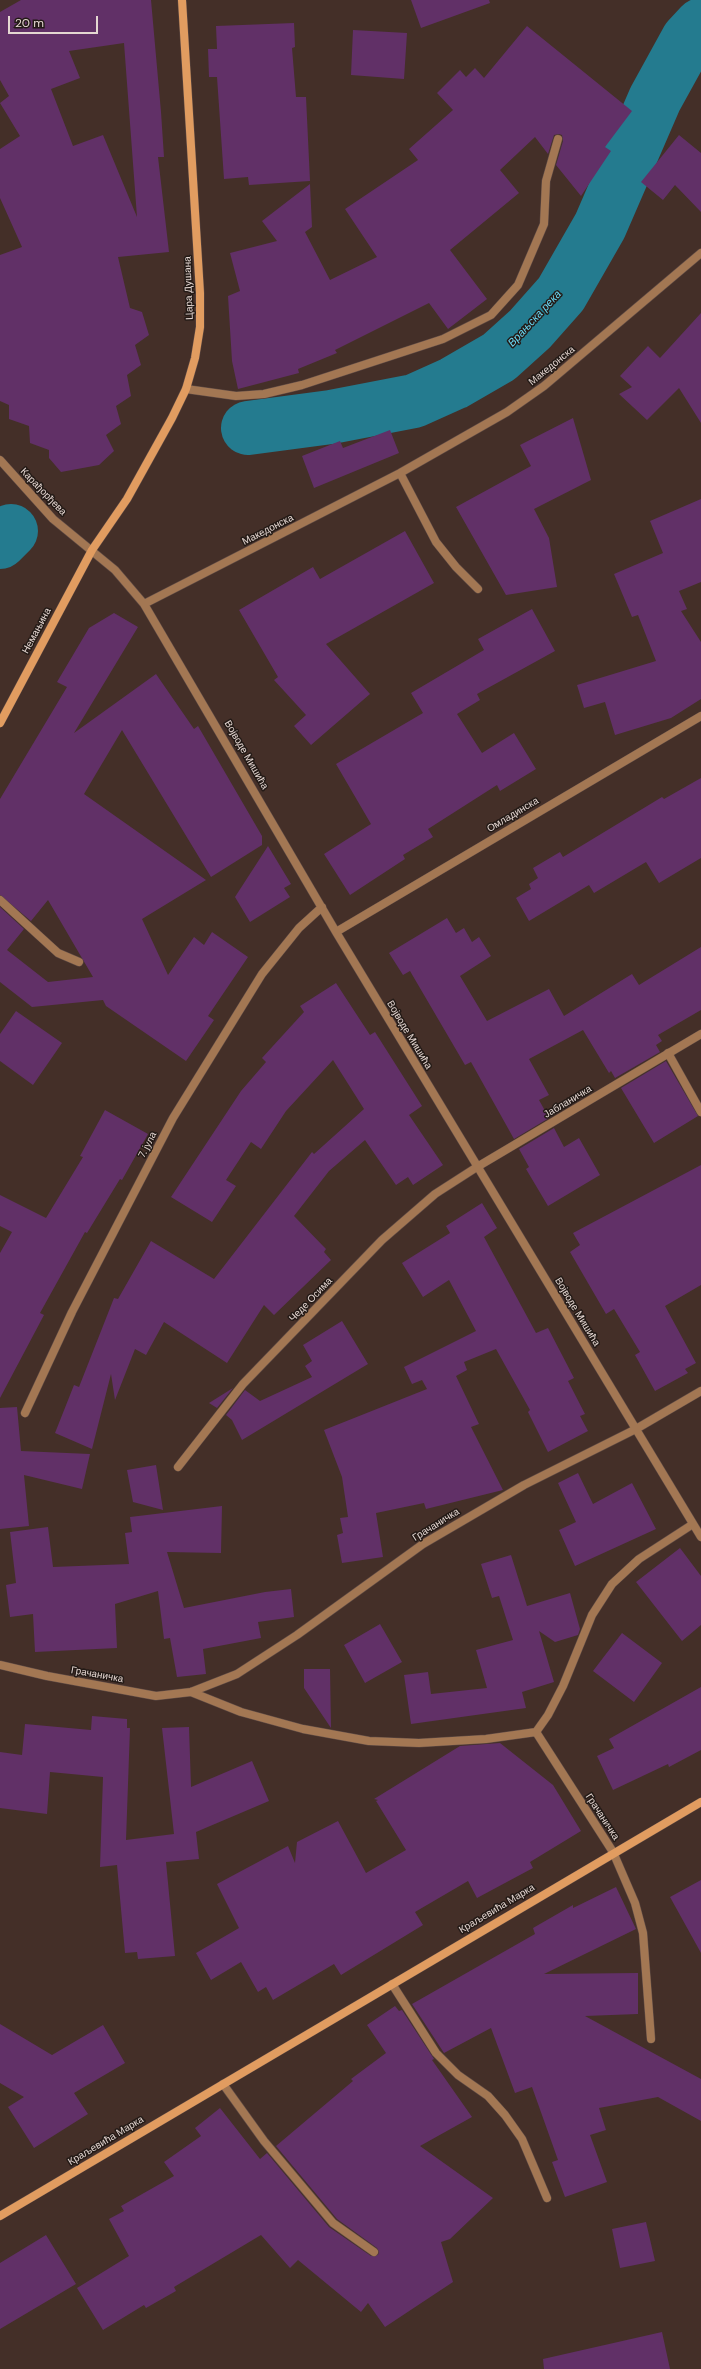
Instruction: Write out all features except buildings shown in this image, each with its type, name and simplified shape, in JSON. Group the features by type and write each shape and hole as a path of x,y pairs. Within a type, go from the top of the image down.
{"main road":[{"name":"Цара Душана","path":"92,550 133,488 172,418 186,389 195,358 200,327 200,293 182,0"},
{"name":"Немањина","path":"0,722 92,550"},
{"name":"Краљевића Марка","path":"0,2216 613,1852 701,1802"}],"street":[{"path":"186,389 236,396 264,394 302,385 443,339 492,315 518,285 544,224 546,181 558,139"},
{"name":"Македонска","path":"144,604 400,474 507,412 544,386 701,253"},
{"name":"Карађорђева","path":"0,460 53,518 92,550"},
{"path":"400,474 436,542 456,567 478,589"},
{"name":"Војводе Мишића","path":"92,550 115,570 144,604 336,932 701,1537"},
{"name":"Омладинска","path":"336,932 701,716"},
{"path":"0,900 58,954 79,962"},
{"name":"7. јула","path":"25,1413 72,1312 173,1118 262,974 300,928 322,907"},
{"name":"Јабланичка","path":"477,1167 701,1034"},
{"path":"668,1053 701,1112"},
{"name":"Чеде Осима","path":"178,1467 244,1384 382,1240 435,1194 477,1167"},
{"name":"Грачаничка","path":"0,1665 47,1676 156,1696 191,1692 237,1674 297,1635 423,1544 477,1511 636,1429 701,1391"},
{"path":"536,1732 548,1716 592,1615 612,1584 639,1559 693,1524"},
{"name":"Грачаничка","path":"191,1692 242,1712 295,1726 369,1741 419,1742 479,1740 536,1732 613,1852"},
{"path":"613,1852 635,1903 643,1933 651,2039"},
{"path":"392,1984 436,2053 458,2075 488,2096 505,2115 522,2139 547,2198"},
{"path":"223,2084 304,2191 333,2223 374,2252"}],"waterway":[{"name":"Врањска река","path":"248,428 331,417 414,401 454,383 499,357 530,329 561,294 600,226 655,99 688,39 701,25"},
{"name":"Врањска река","path":"0,542 11,531"}]}
